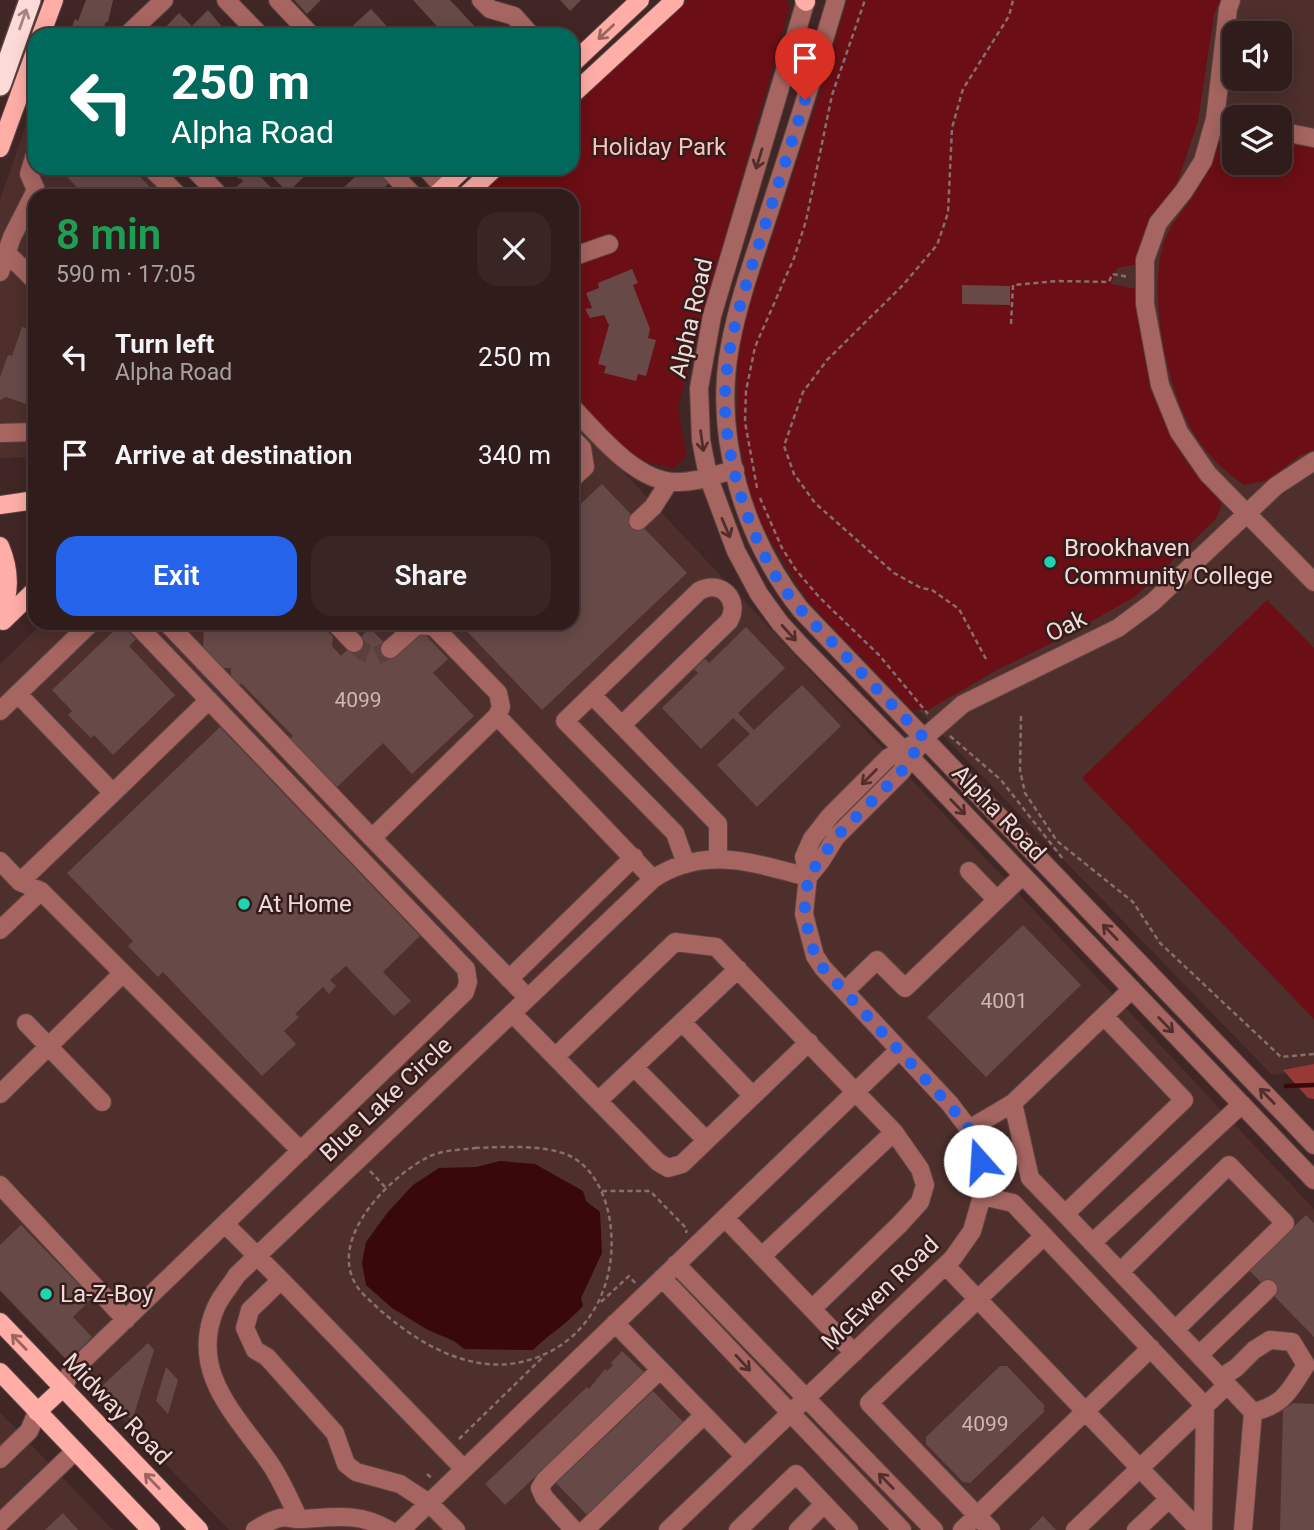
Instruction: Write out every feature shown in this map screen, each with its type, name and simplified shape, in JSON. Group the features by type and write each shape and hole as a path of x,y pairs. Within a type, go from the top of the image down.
{"highway":[{"path":"0,85 30,0"}],"main road":[{"path":"44,28 54,0"},
{"path":"579,57 640,0"},
{"path":"579,88 663,4"},
{"path":"0,148 28,71"},
{"path":"446,189 458,175"},
{"path":"472,189 488,175"},
{"path":"0,505 28,501"},
{"path":"0,546 9,574 7,601 0,621"},
{"path":"0,621 28,596"},
{"name":"Midway Road","path":"0,1322 199,1530"},
{"path":"0,1373 151,1530"},
{"path":"37,1412 63,1388"}],"street":[{"path":"134,28 164,0"},
{"path":"226,0 253,28"},
{"path":"278,0 304,28"},
{"path":"481,0 490,9 514,16 525,28"},
{"name":"Alpha Road","path":"836,0 743,294 730,345 725,399 727,432 752,527 767,561 782,585 809,618 1314,1145"},
{"path":"1231,0 1215,119 1203,161 1184,191 1158,223 1145,260 1145,304 1160,385 1179,432 1208,474 1314,582"},
{"name":"Alpha Road","path":"805,1 712,316 699,388 701,440 708,476 722,519 749,578 780,623 1314,1180"},
{"path":"1215,119 1222,120"},
{"path":"1292,134 1314,138"},
{"path":"158,175 172,189"},
{"path":"200,175 213,189"},
{"path":"394,175 407,189"},
{"path":"0,272 6,252 28,213"},
{"path":"579,255 609,244"},
{"path":"6,252 28,274"},
{"path":"579,414 607,444 652,477 669,482 691,481 735,470"},
{"path":"0,433 28,432"},
{"path":"579,445 582,448 584,467 579,472"},
{"name":"Oak","path":"924,738 963,704 1118,628 1153,602 1276,486 1314,461"},
{"path":"638,521 653,507 669,482"},
{"path":"727,593 749,578"},
{"path":"622,725 729,621 734,608 727,593 719,587 712,586 699,591 565,721 675,833 686,864"},
{"path":"0,711 84,630"},
{"path":"63,1388 71,1372 465,992 468,975 466,969 142,630"},
{"path":"174,630 528,998"},
{"path":"342,630 352,641"},
{"path":"390,649 407,630"},
{"path":"372,838 497,716 501,707 498,693 437,630"},
{"path":"18,694 113,793"},
{"path":"593,695 718,824 718,859"},
{"path":"20,882 209,700"},
{"path":"497,716 653,879"},
{"name":"McEwen Road","path":"668,1530 946,1266 972,1231 982,1196 980,1161 969,1129 950,1104 815,956 804,915 808,877 836,837 901,772 907,754 924,738"},
{"path":"509,979 634,857"},
{"name":"Blue Lake Circle","path":"295,1525 271,1465 227,1407 216,1389 211,1373 208,1338 214,1313 237,1275 653,879 669,868 735,858 808,877"},
{"path":"0,861 20,882 41,891 301,1151"},
{"path":"969,872 997,900"},
{"path":"845,991 877,960 905,988 1023,875"},
{"path":"0,930 41,891"},
{"path":"555,1057 675,942 716,947 894,1132 920,1169 925,1185 920,1202 900,1224 812,1309"},
{"path":"598,1101 738,969"},
{"path":"0,1094 123,973"},
{"path":"969,1129 1013,1103 1132,989"},
{"path":"512,1013 658,1162 668,1168 682,1164 809,1042"},
{"path":"1065,1214 1184,1100 1104,1016"},
{"path":"26,1023 102,1102"},
{"path":"682,1023 753,1096"},
{"path":"401,1530 899,1049"},
{"path":"634,1067 706,1140"},
{"path":"1013,1103 1030,1178 1253,1412 1243,1530"},
{"path":"1092,1243 1242,1104"},
{"path":"762,1256 894,1132"},
{"path":"1120,1272 1229,1165 1288,1226 1175,1330"},
{"path":"0,1185 126,1320"},
{"path":"982,1196 1013,1203 1205,1406 1197,1529"},
{"path":"724,1217 854,1353"},
{"path":"225,1224 464,1469"},
{"path":"991,1530 869,1403 1044,1236"},
{"path":"676,1264 934,1530"},
{"path":"946,1266 1197,1529"},
{"path":"275,1274 250,1310 245,1328 255,1350 267,1357 335,1433 346,1464 356,1472 400,1484 429,1503 456,1530"},
{"path":"662,1278 902,1530"},
{"path":"1199,1356 1268,1289"},
{"path":"615,1323 744,1457"},
{"path":"719,1338 734,1324"},
{"path":"1075,1530 1205,1406 1223,1381 1254,1350 1270,1340 1292,1342 1306,1365 1290,1391 1270,1408 1253,1412"},
{"path":"962,1530 1151,1348"},
{"path":"574,1530 544,1497 540,1488 545,1480 660,1370"},
{"path":"0,1459 29,1431 37,1412"},
{"path":"585,1530 704,1415"},
{"path":"0,1523 75,1451"},
{"path":"738,1530 796,1474 849,1530"},
{"path":"1136,1530 1169,1499"},
{"path":"797,1530 824,1504"},
{"path":"255,1530 282,1517 295,1525 327,1515 351,1517 384,1529"}],"path":[{"path":"865,0 832,95 806,221 794,258 755,347 746,391 745,422 757,489 767,517 789,559 819,597 879,655 923,709"},
{"path":"986,659 959,609 932,590 921,588 894,573 815,503 794,474 784,446 803,392 827,360 903,285 937,245 948,213 952,128 963,89 1009,16 1013,0"},
{"path":"1011,324 1013,285 1109,282 1112,274 1125,276"},
{"path":"1021,716 1020,771 1025,793 1057,841 1133,902 1160,943 1281,1057 1314,1054"},
{"path":"958,743 1001,780 1069,866"},
{"path":"546,1353 509,1364 483,1364 462,1359 412,1336 371,1301 355,1283 350,1267 351,1241 356,1229 386,1188 427,1157 438,1153 475,1148 515,1147 569,1156 590,1173 602,1191 609,1216 613,1250 600,1303"},
{"path":"370,1171 386,1188"},
{"path":"602,1191 650,1191 687,1229 686,1241"},
{"path":"454,1444 546,1353 590,1317 600,1303 629,1276 638,1286"}],"shaded area":[{"name":"Brookhaven Community College","path":"851,0 1314,0 1314,1069 1272,1075 803,591"},
{"path":"28,119 28,175 172,175 185,189 28,189 28,457 0,458 0,200"},
{"path":"579,424 1314,1209 1314,1530 229,1530 0,1292 0,664 36,630 579,630"},
{"path":"1314,1064 1314,1099 1308,1098 1283,1070"},
{"path":"500,1161 535,1164 583,1191 586,1201 600,1212 602,1253 581,1298 583,1306 533,1350 464,1349 392,1308 366,1285 362,1263 366,1242 388,1212 413,1185 439,1168 476,1167"},
{"path":"0,1412 40,1454 113,1530 0,1530"}],"green space":[{"name":"Holiday Park","path":"690,0 785,0 790,5 678,406 686,455 674,469 633,458 579,404 579,189 486,189 502,175 579,175 579,101"},
{"path":"847,0 1221,0 1214,14 1198,121 1178,181 1139,245 1138,264 1117,268 1111,284 1137,289 1145,356 1157,405 1183,453 1222,504 1216,519 1136,596 928,710 911,709 807,600 754,512 737,429 738,340 823,83"},
{"path":"1221,140 1222,175 1292,175 1292,144 1314,148 1314,450 1300,456 1266,481 1244,485 1212,458 1186,418 1169,370 1159,317 1159,266 1165,238 1196,191"},
{"path":"1267,600 1314,648 1314,1019 1082,778"}],"building":[{"path":"86,0 113,0 108,22 103,28 72,28 75,19 78,21"},
{"path":"294,0 321,0 307,14"},
{"path":"413,0 450,0 476,28 439,28"},
{"path":"560,0 581,0 570,11"},
{"path":"371,9 389,28 350,28"},
{"path":"208,10 223,28 165,28 179,13 192,26"},
{"path":"66,175 138,175 152,189 78,189"},
{"path":"236,175 259,175 272,189 234,189 243,181"},
{"path":"271,175 306,175 291,189 284,189"},
{"path":"357,175 382,175 389,183 383,189 342,189"},
{"path":"632,269 638,283 633,285 650,329 648,338 656,340 646,376 638,374 636,381 604,373 606,366 598,364 609,325 604,315 590,318 585,309 592,308 586,293 599,288 598,283"},
{"path":"962,285 1010,286 1010,305 962,304"},
{"path":"22,327 28,329 28,405 6,397 0,400 0,377 8,355 12,356"},
{"path":"602,484 687,573 542,710 466,630 579,630 579,505"},
{"path":"746,627 785,668 738,713 754,730 802,685 841,726 757,807 717,765 750,734 733,718 701,749 662,708 698,673 694,669 705,659 709,663"},
{"path":"115,630 127,630 136,639 129,646 175,695 113,755 94,735 91,738 68,715 72,711 52,690"},
{"path":"204,630 326,630 333,637 332,646 341,656 368,630 372,630 396,655 422,631 448,659 433,673 474,716 412,774 383,743 335,789 289,740 293,736 242,684 231,685 231,668 220,668 203,650"},
{"name":"At Home","path":"220,727 420,936 383,972 411,1001 394,1016 346,966 330,980 336,986 329,994 323,987 295,1014 299,1017 284,1031 296,1044 262,1076 163,972 158,977 128,946 133,941 67,873"},
{"path":"1023,925 1081,985 986,1077 927,1017"},
{"path":"1306,1215 1314,1223 1314,1337 1249,1270"},
{"name":"La-Z-Boy","path":"21,1225 92,1298 73,1317 92,1337 68,1361 0,1290 0,1245"},
{"path":"148,1343 154,1350 132,1421 101,1387"},
{"path":"622,1351 644,1372 643,1376 505,1505 485,1484 587,1387 589,1389 605,1369 607,1371 613,1365 611,1363"},
{"path":"1000,1366 1007,1366 1044,1405 1044,1412 970,1483 963,1482 926,1444 926,1437"},
{"path":"166,1367 178,1380 168,1414 156,1401"},
{"path":"653,1391 687,1426 590,1518 556,1483"},
{"path":"1294,1403 1314,1404 1314,1530 1280,1530 1283,1409"},
{"path":"63,1513 78,1530 45,1530"},
{"path":"1043,1516 1056,1530 1029,1530"}],"waterway":[{"path":"1286,1086 1314,1085"}],"tunnel":[{"path":"354,643 364,652 376,656 390,649"}],"place":[{"name":"Brookhaven Community College","path":"1050,562"},
{"name":"At Home","path":"244,904"},
{"name":"La-Z-Boy","path":"46,1294"}],"route":[{"path":"805,100 743,294 730,345 725,399 727,432 752,527 767,561 782,585 802,610 924,738 901,772 836,837 808,877 804,915 815,956 823,968 950,1104 969,1129 980,1161"}]}
